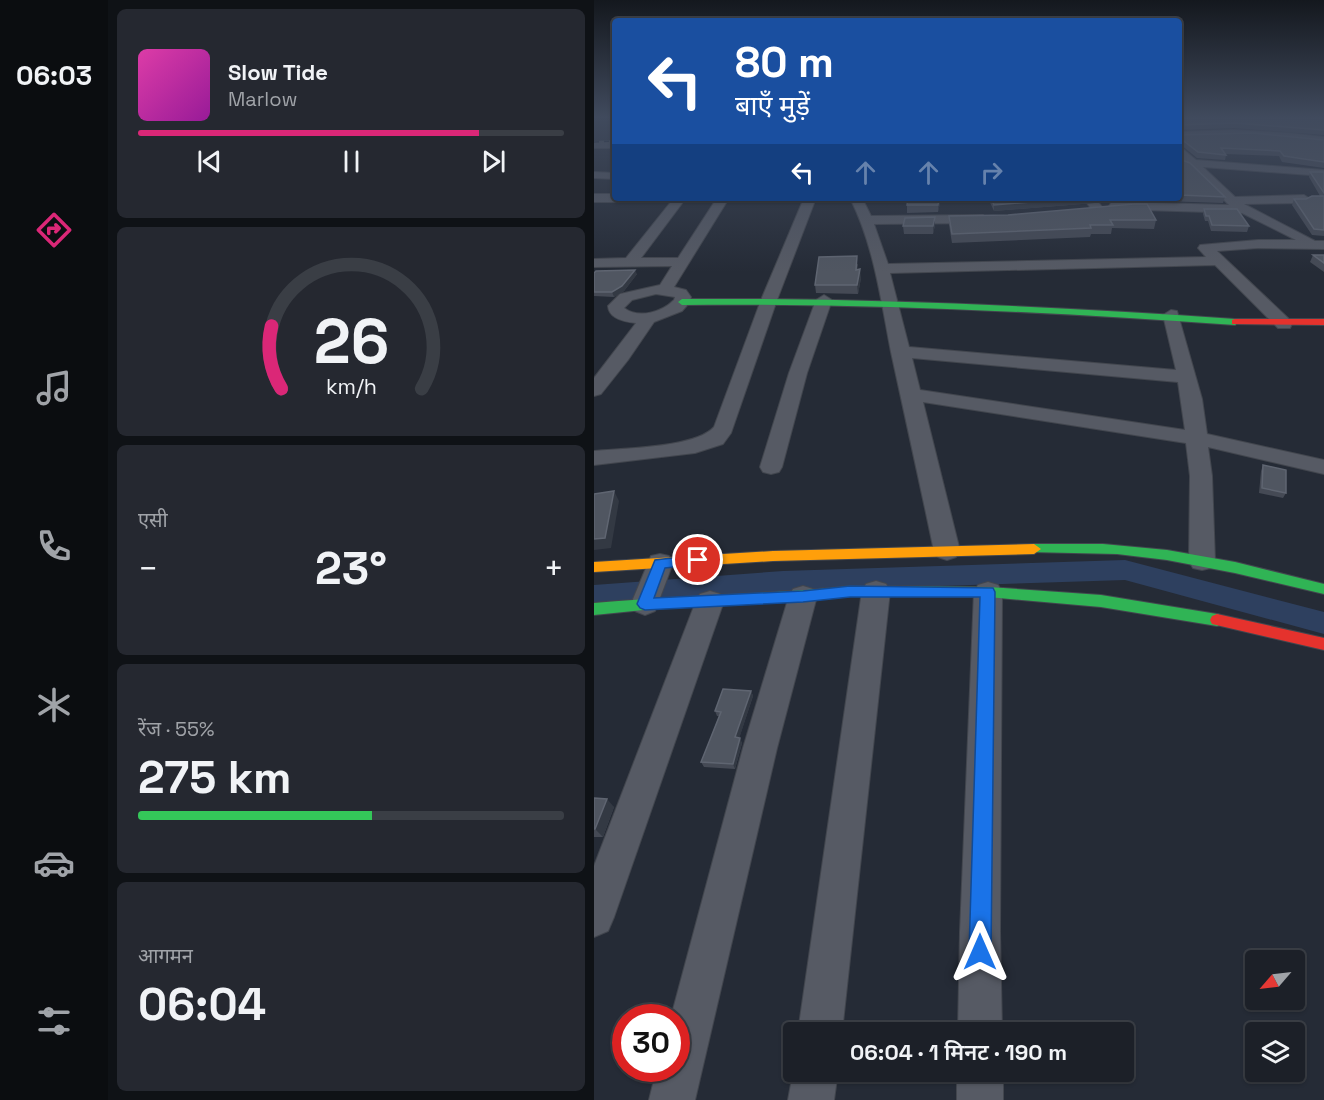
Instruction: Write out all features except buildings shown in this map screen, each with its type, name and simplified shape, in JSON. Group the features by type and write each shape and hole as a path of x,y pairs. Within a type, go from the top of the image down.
{"street":[{"path":"1200,169 1242,209 1321,246"},
{"path":"1276,169 1324,173"},
{"path":"594,175 612,176"},
{"path":"1231,201 1304,199"},
{"path":"630,262 678,201"},
{"path":"665,289 721,201"},
{"path":"594,458 695,447 715,439 724,429 769,300 809,201"},
{"path":"857,201 882,269 946,551"},
{"path":"1077,211 1093,203 1242,209"},
{"path":"866,220 998,218"},
{"path":"1284,324 1205,249 1258,243 1321,246"},
{"path":"882,269 1217,261"},
{"path":"594,263 683,262"},
{"path":"682,302 683,297 680,293 665,289 635,293 610,303 620,314 637,318 670,311 682,302 824,300 1171,315 1284,324 1324,322"},
{"path":"771,467 798,374 824,300"},
{"path":"1171,315 1192,399 1201,476 1202,561"},
{"path":"594,390 622,356 649,317"},
{"path":"900,352 1186,377"},
{"path":"909,394 1196,438 1324,467"},
{"path":"595,611 652,584 773,556 1084,548 1145,552 1202,561 1324,589"},
{"path":"594,567 710,600 803,597 876,591 988,592 1101,601 1222,621 1324,644"},
{"path":"821,1022 876,591"},
{"path":"980,1022 988,592"},
{"path":"672,1100 760,747 803,597"},
{"path":"594,917 710,600"},
{"path":"811,1100 813,1082"},
{"path":"980,1082 980,1100"}],"waterway":[{"path":"594,595 783,581 1125,570 1324,623"}],"traffic: fast":[{"path":"682,302 821,302 959,306 1235,322"},
{"path":"1034,549 1103,549 1190,558 1324,589"},
{"path":"594,609 663,602 803,596 850,591 988,592 1101,601 1217,620"}],"traffic: slow":[{"path":"594,567 773,556 1034,549"}],"traffic: jam":[{"path":"1235,322 1324,322"},
{"path":"1217,620 1324,644"}],"route":[{"path":"698,560 660,563 645,604 803,597 850,591 988,592 980,952"}]}
